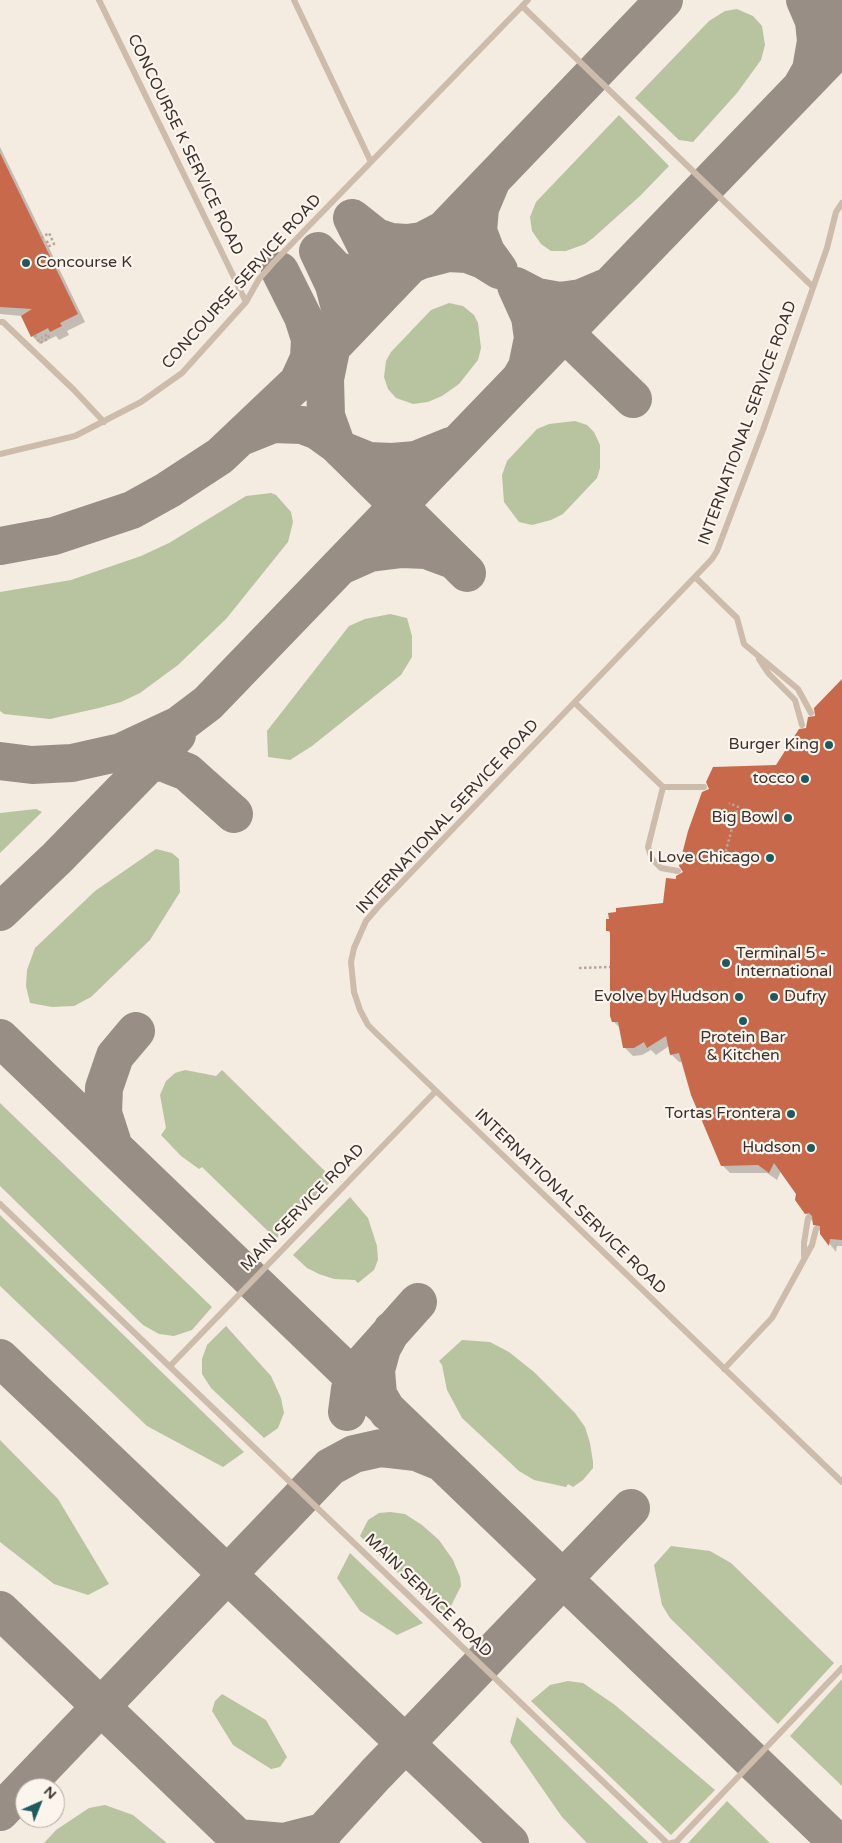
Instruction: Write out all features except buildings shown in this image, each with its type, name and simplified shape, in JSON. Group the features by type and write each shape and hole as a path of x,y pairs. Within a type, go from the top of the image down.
{"lane":[{"name":"CONCOURSE K SERVICE ROAD","path":"99,0 246,302"},
{"path":"294,0 371,162"},
{"name":"CONCOURSE SERVICE ROAD","path":"0,454 74,436 141,402 182,373 246,302 259,279 274,262 528,0"},
{"path":"522,6 812,287"},
{"name":"INTERNATIONAL SERVICE ROAD","path":"842,202 836,212 827,248 763,430 717,551 695,577 378,907 366,921 354,948 351,976 360,1010 368,1025 842,1482"},
{"path":"0,322 3,322 74,390 104,422"},
{"path":"695,577 738,618 744,644 798,689 811,712"},
{"path":"755,654 769,674 796,700 802,725"},
{"path":"575,703 662,786 704,787"},
{"path":"662,786 648,847 652,859 661,868 678,871"},
{"name":"MAIN SERVICE ROAD","path":"170,1366 436,1091"},
{"name":"MAIN SERVICE ROAD","path":"0,1204 667,1843"},
{"path":"804,1256 808,1218"},
{"path":"724,1369 772,1318 804,1256 812,1245 816,1229"},
{"path":"672,1843 676,1842 842,1668"}],"path":[{"path":"41,238 49,234 54,244 49,246 46,240"},
{"path":"35,335 40,343 49,338 48,334 40,338"},
{"path":"723,861 738,807 728,803"},
{"path":"725,855 733,857"},
{"path":"579,968 610,967"}],"green space":[{"path":"737,9 753,16 762,26 765,45 761,60 737,93 693,142 679,140 635,98 709,21 725,11"},
{"path":"619,115 669,166 640,196 585,244 566,251 551,251 541,244 532,231 530,217 536,202"},
{"path":"449,303 463,306 474,315 478,323 481,348 478,360 459,384 442,396 428,402 413,404 396,398 388,389 384,377 386,361 391,352 431,310"},
{"path":"575,421 587,425 594,432 600,445 600,468 597,478 563,514 551,520 532,525 519,522 504,502 502,475 507,461 537,429 549,424"},
{"path":"271,493 276,495 291,512 293,522 288,542 226,619 178,665 140,693 121,702 99,708 50,719 4,714 0,711 0,592 71,580 141,556 169,543 246,496"},
{"path":"390,614 407,618 412,636 412,657 401,675 312,746 290,760 268,757 267,731 349,626 365,619"},
{"path":"36,809 42,812 0,853 0,813"},
{"path":"156,849 172,853 179,859 180,892 150,940 91,997 74,1006 52,1007 30,1003 26,986 27,970 35,948 95,891"},
{"path":"185,1070 216,1076 222,1070 333,1179 276,1239 202,1167 199,1169 181,1156 161,1135 166,1128 160,1095 166,1081 175,1073"},
{"path":"0,1103 212,1307 192,1330 174,1336 159,1334 143,1325 0,1186"},
{"path":"350,1197 368,1218 377,1246 378,1260 374,1270 358,1283 355,1280 334,1279 319,1274 307,1268 293,1255"},
{"path":"0,1215 244,1452 223,1467 147,1426 0,1286"},
{"path":"226,1326 271,1376 281,1398 284,1413 278,1428 264,1438 211,1388 202,1374 202,1359 207,1345"},
{"path":"462,1340 490,1342 509,1352 534,1372 575,1413 585,1427 593,1462 593,1468 583,1480 573,1487 568,1484 566,1487 534,1480 519,1471 462,1418 447,1390 442,1365 439,1361"},
{"path":"0,1440 58,1499 109,1584 88,1595 54,1584 0,1542"},
{"path":"379,1513 405,1514 422,1525 439,1540 453,1560 460,1577 461,1586 450,1608 438,1612 360,1536 368,1520"},
{"path":"671,1546 710,1551 731,1563 834,1663 778,1724 670,1618 662,1605 654,1565"},
{"path":"350,1553 423,1623 397,1635 360,1611 337,1578"},
{"path":"842,1679 842,1786 790,1736"},
{"path":"568,1681 583,1683 615,1705 715,1790 671,1835 531,1701 550,1685"},
{"path":"222,1694 266,1720 287,1757 280,1767 271,1769 233,1745 212,1711 215,1701"},
{"path":"517,1717 649,1843 587,1843 562,1817 510,1742"},
{"path":"727,1801 770,1843 688,1843"},
{"path":"105,1805 133,1815 167,1843 44,1843 56,1830 65,1828 65,1824 89,1808"}],"taxiway":[{"path":"0,546 54,536 132,510 168,490 220,456 296,384 664,0"},
{"path":"803,84 811,70 816,41 814,21 805,0"},
{"path":"811,0 833,8 842,9"},
{"path":"0,761 32,765 72,763 121,752 179,725 208,703 842,45"},
{"path":"336,444 326,416 325,379 332,345 340,326 341,312 334,285 318,251 336,270 369,279 384,277 421,260 448,253 467,254 483,260 499,270 486,252 478,231 480,208 491,182"},
{"path":"370,301 374,288 374,271 370,254 352,218 376,237 391,242 407,243 422,241 443,230"},
{"path":"280,271 303,317 310,339 309,358 299,380"},
{"path":"520,379 527,367 533,338 530,317 516,286 537,297 560,301 581,298 607,287"},
{"path":"546,315 633,399"},
{"path":"243,436 273,424 302,425 318,431 336,444 467,573"},
{"path":"342,450 369,461 392,462 416,460 451,446"},
{"path":"343,565 370,553 402,549 426,550 453,560"},
{"path":"0,912 57,858 177,735"},
{"path":"132,760 164,763 187,772 234,814"},
{"path":"114,1147 103,1113 104,1088 115,1056 136,1031"},
{"path":"0,1038 838,1843"},
{"path":"347,1412 350,1389 360,1367 418,1302"},
{"path":"388,1412 378,1395 376,1370 382,1348 392,1330"},
{"path":"0,1358 510,1843"},
{"path":"0,1812 330,1467 354,1454 381,1448 416,1452 438,1461"},
{"path":"320,1843 323,1832 375,1775 631,1508"},
{"path":"0,1610 243,1843"},
{"path":"238,1838 284,1842 323,1832"}],"place":[{"name":"Concourse K","path":"26,263"},
{"name":"Burger King","path":"829,745"},
{"name":"tocco","path":"805,779"},
{"name":"Big Bowl","path":"788,818"},
{"name":"I Love Chicago","path":"770,858"},
{"name":"Terminal 5 - International","path":"726,963"},
{"name":"Evolve by Hudson","path":"739,997"},
{"name":"Dufry","path":"774,997"},
{"name":"Protein Bar & Kitchen","path":"743,1021"},
{"name":"Tortas Frontera","path":"791,1114"},
{"name":"Hudson","path":"811,1148"}]}
